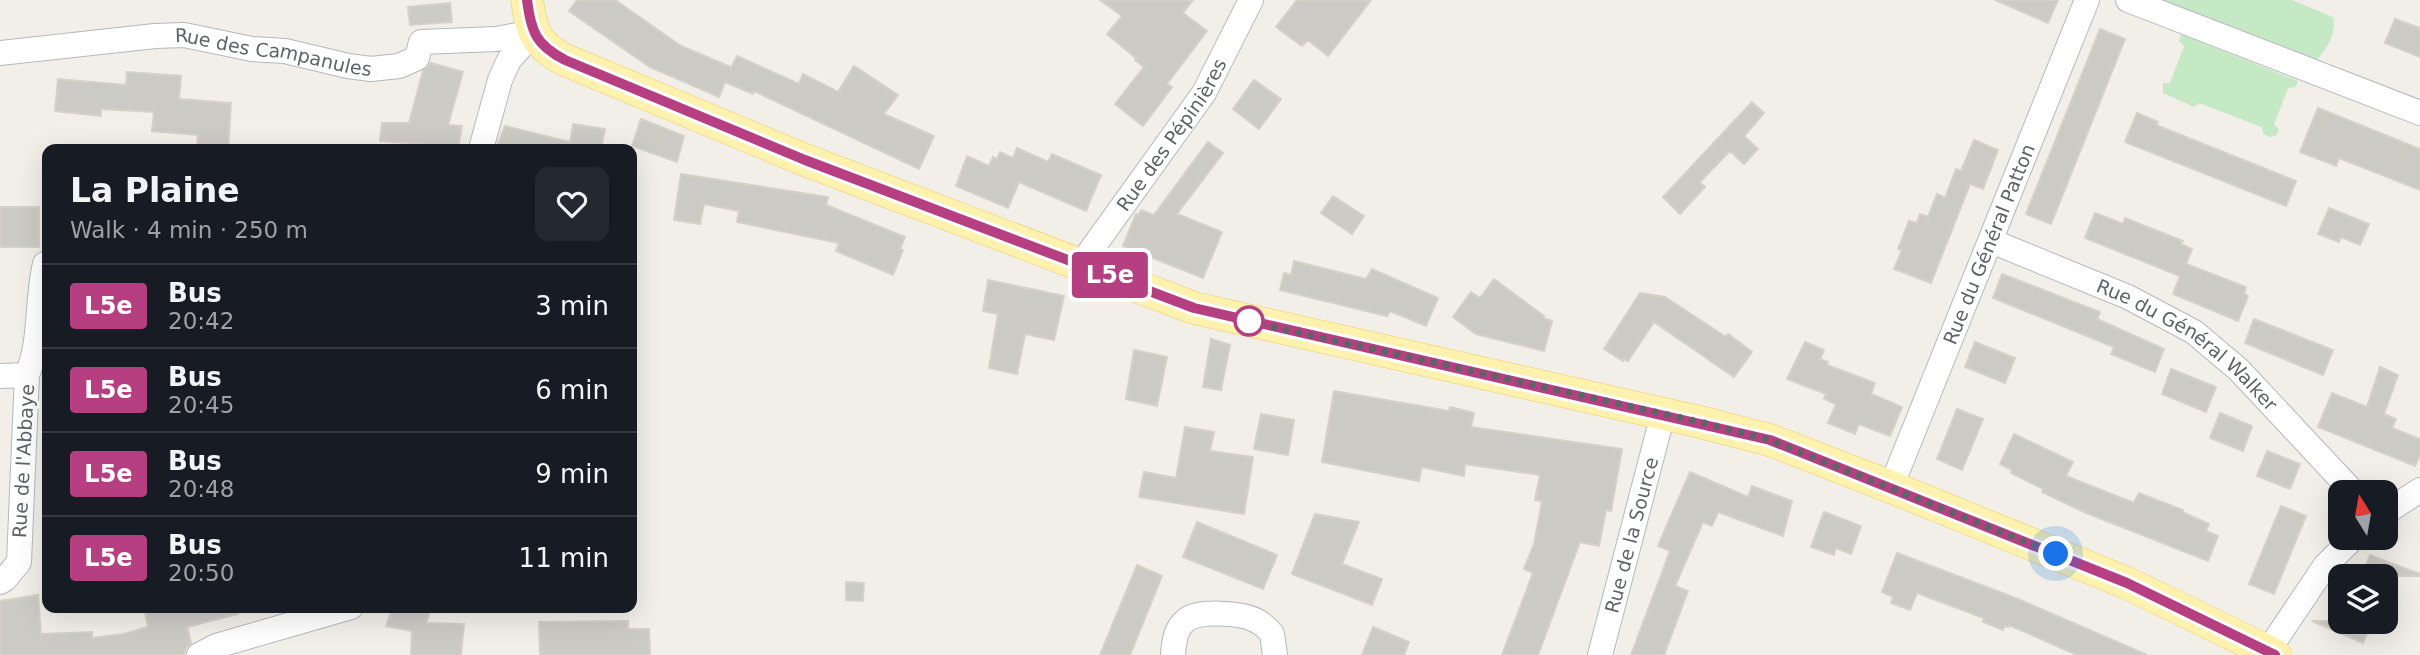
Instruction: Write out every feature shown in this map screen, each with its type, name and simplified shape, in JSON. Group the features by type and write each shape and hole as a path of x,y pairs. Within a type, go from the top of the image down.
{"main road":[{"path":"527,0 534,33 549,52 565,60 805,160 1194,308 1770,440 2127,583 2272,653"}],"street":[{"name":"Rue du Général Patton","path":"1891,487 2087,0"},
{"path":"2128,0 2420,113"},
{"name":"Rue des Pépinières","path":"1081,264 1204,93 1249,1"},
{"name":"Rue des Campanules","path":"0,53 184,35 252,49 285,51 370,69 399,66 417,58 421,42 496,39 534,33"},
{"path":"482,144 500,80 509,60 534,33"},
{"name":"Rue du Général Walker","path":"1991,241 2128,297 2173,319 2201,337 2253,384 2342,480"},
{"name":"Rue de l'Abbaye","path":"0,582 19,562 27,375 34,358 42,276"},
{"name":"Rue de l'Abbaye","path":"0,376 27,375"},
{"name":"Rue de la Source","path":"1600,655 1662,414"},
{"path":"2398,504 2420,490"},
{"path":"2272,653 2325,566 2341,550"},
{"path":"199,655 216,646 330,613"},
{"path":"1173,655 1176,633 1186,620 1200,614 1212,613 1250,618 1263,624 1273,638 1275,655"}],"green space":[{"path":"2162,0 2292,0 2333,17 2334,28 2327,47 2315,61"},
{"path":"2181,34 2298,81 2296,87 2288,88 2274,124 2279,130 2276,136 2263,134 2262,127 2199,103 2194,107 2163,93 2163,83 2170,83 2184,46 2179,41"}],"building":[{"path":"577,0 615,0 681,46 731,67 730,70 737,56 799,84 803,74 838,92 854,66 898,95 884,114 934,136 919,169 754,91 753,94 725,82 719,97 650,67 569,11"},
{"path":"1100,0 1193,0 1183,13 1207,31 1167,84 1172,87 1143,126 1115,104 1144,67 1107,34 1122,16"},
{"path":"1297,0 1371,0 1328,56 1308,40 1302,46 1276,27"},
{"path":"1995,0 2058,0 2048,23"},
{"path":"450,3 452,22 410,25 408,7"},
{"path":"2395,19 2420,28 2420,57 2385,43"},
{"path":"2100,29 2125,39 2051,224 2026,214"},
{"path":"431,63 463,72 448,125 462,126 459,144 380,141 382,123 409,123 423,71"},
{"path":"127,72 181,76 179,99 231,103 228,144 197,144 198,135 152,131 154,112 101,109 101,116 55,111 58,79 126,85"},
{"path":"1254,80 1281,99 1259,129 1233,109"},
{"path":"1752,102 1764,113 1744,136 1758,149 1744,164 1730,151 1700,182 1705,187 1680,214 1663,197"},
{"path":"2318,108 2420,149 2420,190 2339,158 2336,166 2300,152"},
{"path":"2137,113 2158,122 2156,125 2296,181 2286,206 2125,142"},
{"path":"641,119 684,136 677,162 633,144"},
{"path":"573,124 605,129 602,144 570,144"},
{"path":"505,126 570,142 570,144 498,144"},
{"path":"1974,140 1998,150 1983,189 1970,184 1931,283 1894,269 1902,250 1898,249 1909,221 1917,223 1920,214 1928,217 1937,194 1945,198 1956,169 1961,171"},
{"path":"1208,142 1223,153 1177,214 1222,232 1203,278 1123,246 1136,214 1139,215 1141,210 1154,215"},
{"path":"1017,148 1048,162 1052,154 1101,175 1086,211 1019,182 1008,208 956,186 967,156 989,166 993,157 997,159 1000,152 1013,158"},
{"path":"681,174 828,197 826,205 905,237 893,275 836,251 839,243 737,222 739,211 704,204 700,224 674,220"},
{"path":"1333,196 1364,216 1352,234 1321,213"},
{"path":"0,207 39,207 39,247 0,247"},
{"path":"2329,208 2369,224 2360,245 2341,237 2339,242 2318,234"},
{"path":"2095,213 2123,224 2125,218 2183,241 2181,244 2192,249 2186,264 2246,287 2244,294 2248,296 2238,321 2173,294 2180,276 2085,238"},
{"path":"1294,261 1366,279 1372,269 1438,298 1426,326 1390,311 1387,316 1280,290 1284,273 1291,275"},
{"path":"2002,274 2100,312 2097,319 2164,349 2155,372 2111,354 2114,347 1993,298"},
{"path":"1494,279 1544,316 1543,318 1552,321 1544,351 1476,334 1453,317 1471,292 1480,298"},
{"path":"988,280 1064,296 1054,340 1025,334 1017,374 989,368 998,314 983,311"},
{"path":"1640,293 1665,297 1726,337 1728,334 1752,352 1734,377 1654,322 1628,361 1623,361 1604,349"},
{"path":"2254,319 2333,350 2323,375 2245,343"},
{"path":"1211,339 1230,345 1221,390 1203,387"},
{"path":"1805,342 1824,350 1820,359 1828,362 1827,365 1875,383 1871,394 1902,407 1890,436 1859,424 1855,434 1828,423 1836,404 1824,399 1826,394 1787,379"},
{"path":"1975,342 2015,358 2005,383 1965,367"},
{"path":"1134,350 1167,357 1157,406 1126,399"},
{"path":"2380,367 2398,375 2384,414 2396,419 2392,428 2420,439 2420,454 2415,466 2318,427 2332,393 2367,407"},
{"path":"2171,369 2216,387 2206,412 2162,394"},
{"path":"1334,391 1449,411 1450,407 1474,413 1471,427 1622,449 1611,511 1606,510 1599,546 1580,542 1538,655 1502,655 1533,573 1524,569 1534,544 1542,501 1535,500 1540,475 1465,464 1464,476 1422,467 1419,481 1322,462"},
{"path":"1957,409 1983,419 1962,470 1937,459"},
{"path":"2220,413 2252,426 2243,451 2210,438"},
{"path":"1261,414 1294,420 1288,455 1254,449"},
{"path":"1185,427 1214,432 1210,451 1253,457 1244,514 1139,497 1144,472 1176,478"},
{"path":"2014,434 2073,462 2066,476 2134,503 2139,493 2183,510 2182,512 2209,524 2206,531 2218,536 2208,561 2084,512 2042,492 2043,489 2011,473 2012,470 2000,464"},
{"path":"2267,451 2300,464 2290,489 2257,476"},
{"path":"1690,472 1748,497 1752,486 1792,501 1783,536 1718,512 1712,526 1703,522 1675,586 1688,591 1664,655 1631,655 1670,551 1658,546"},
{"path":"2281,506 2306,516 2274,594 2249,584"},
{"path":"1824,512 1861,526 1851,554 1836,548 1834,555 1811,547"},
{"path":"1315,514 1359,522 1342,564 1382,579 1372,605 1292,574"},
{"path":"1197,522 1277,555 1263,589 1183,557"},
{"path":"1897,553 2018,599 2147,655 2077,655 2009,625 2004,626 2003,630 1983,622 1984,618 1917,593 1910,610 1891,603 1893,597 1882,592"},
{"path":"2370,555 2394,564 2367,564"},
{"path":"1137,565 1162,576 1130,655 1100,655"},
{"path":"2398,566 2420,574 2398,576"},
{"path":"846,582 864,583 863,601 846,600"},
{"path":"38,595 41,634 92,632 92,638 124,634 148,627 145,613 238,614 187,627 191,643 184,655 0,655 0,601"},
{"path":"391,613 430,613 426,623 464,624 461,655 411,655 412,631 386,626"},
{"path":"628,621 628,629 649,629 650,655 540,655 539,622"},
{"path":"2312,621 2328,621 2328,628"},
{"path":"1373,627 1409,642 1404,655 1362,655"},
{"path":"2342,634 2367,634 2363,643"}],"bus line":[{"name":"L5e","path":"527,0 538,40 549,52 565,60 805,160 1194,308 1770,440 2127,583 2275,655"}],"route":[{"path":"1249,321 1243,320 1770,440 2056,554"}]}
